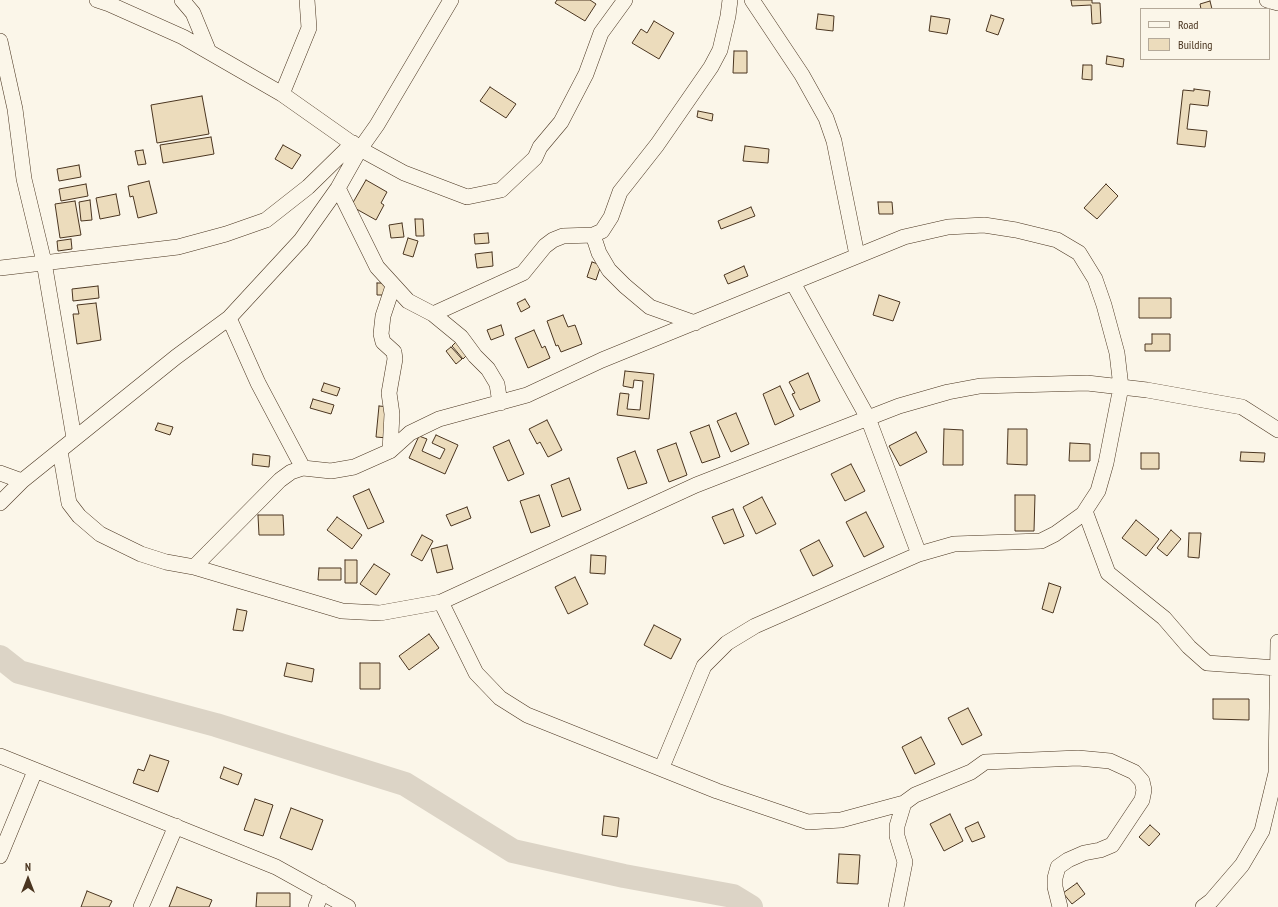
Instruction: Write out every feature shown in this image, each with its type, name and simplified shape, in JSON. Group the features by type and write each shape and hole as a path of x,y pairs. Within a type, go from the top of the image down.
{"street":[{"path":"97,0 110,4 183,37 282,94 356,146 404,173 467,197 501,190 535,158 540,147 561,122 586,74 601,33 625,0"},
{"path":"182,0 193,13 209,52"},
{"path":"282,94 309,28 307,0"},
{"path":"0,268 178,247 226,234 266,220 356,146 377,125 451,0"},
{"path":"433,314 523,273 545,246 553,240 563,236 593,235 602,231 611,217 620,192 657,145 711,67 720,50 730,0"},
{"path":"752,0 802,75 826,118 834,141 857,255"},
{"path":"1267,0 1278,4"},
{"path":"0,41 15,109 24,179 44,262 74,438"},
{"path":"0,503 22,481 74,438 228,318 301,240 338,188 356,146"},
{"path":"338,188 377,267 408,301 433,314 461,337 475,356 488,369 496,384 500,402"},
{"path":"194,567 280,480 291,472 303,468 344,470 390,451 410,433 439,419 527,395 602,360 904,237 948,227 984,225 1016,230 1057,240 1078,253 1095,279 1117,353 1121,387 1106,463 1098,491 1085,511 1055,534 1041,541 954,544 919,554 755,626 727,642 704,666 662,767"},
{"path":"593,235 599,253 609,270 625,286 650,307 695,322"},
{"path":"793,283 868,418 919,554"},
{"path":"390,451 392,414 389,393 395,359 394,352 383,342 381,334 383,316 393,286"},
{"path":"228,318 258,383 303,468"},
{"path":"60,451 69,503 79,516 100,534 141,554 166,562 194,567 342,611 380,613 441,602 696,485 899,406 948,392 980,386 1088,383 1147,390 1242,407 1278,430"},
{"path":"0,472 22,481"},
{"path":"1085,511 1108,573 1164,618 1189,647 1207,663 1277,668"},
{"path":"441,602 476,673 500,698 527,715 552,726 662,767 737,798 808,822 841,820 904,802 915,795 971,772 985,762 1078,758 1110,761 1134,772 1142,781 1144,790 1142,800 1112,845 1100,850 1084,852 1058,867 1054,878 1054,888 1060,907"},
{"path":"1203,907 1211,901 1242,865 1262,831 1276,773 1278,642"},
{"path":"0,756 276,867 348,907"},
{"path":"0,856 36,771"},
{"path":"896,907 905,862 897,836 897,826 904,802"},
{"path":"141,907 176,826"},
{"path":"316,907 322,892"}],"building":[{"path":"557,0 590,0 596,4 585,21 555,3"},
{"path":"1071,0 1092,0 1092,3 1100,3 1101,23 1092,24 1091,5 1072,6"},
{"path":"1210,1 1212,8 1201,8 1200,4"},
{"path":"818,14 834,16 833,31 816,29"},
{"path":"991,15 1004,19 998,35 986,31"},
{"path":"931,16 950,19 947,34 929,31"},
{"path":"654,21 674,33 659,59 632,43 641,29 647,33"},
{"path":"734,51 747,51 747,73 733,73"},
{"path":"1107,56 1124,59 1123,67 1106,64"},
{"path":"1083,65 1092,65 1092,80 1082,79"},
{"path":"490,87 516,104 506,118 480,101"},
{"path":"1194,89 1210,91 1208,106 1190,104 1187,129 1207,131 1205,147 1177,144 1183,90 1194,91"},
{"path":"202,96 209,134 157,143 151,105"},
{"path":"698,111 713,114 712,121 697,117"},
{"path":"211,137 214,154 163,163 160,145"},
{"path":"283,145 301,155 292,169 275,159"},
{"path":"745,146 769,149 768,163 743,161"},
{"path":"143,150 146,164 138,165 135,151"},
{"path":"79,165 81,177 59,181 57,169"},
{"path":"366,180 387,192 381,203 384,205 376,220 351,206"},
{"path":"149,181 157,213 138,218 133,196 130,197 128,186"},
{"path":"86,184 88,196 61,201 59,189"},
{"path":"1106,184 1118,196 1097,219 1084,208"},
{"path":"116,194 120,215 100,219 96,198"},
{"path":"90,200 92,220 81,221 79,202"},
{"path":"75,201 81,235 60,238 55,204"},
{"path":"878,202 892,202 893,214 879,214"},
{"path":"751,207 755,216 721,229 718,221"},
{"path":"415,219 423,219 424,236 416,236"},
{"path":"402,223 404,237 391,238 389,225"},
{"path":"488,233 489,243 475,244 474,234"},
{"path":"408,238 418,241 413,257 403,254"},
{"path":"71,239 72,249 58,251 57,241"},
{"path":"492,252 493,266 477,268 475,254"},
{"path":"592,262 601,265 596,280 587,277"},
{"path":"744,266 748,276 728,284 724,275"},
{"path":"377,283 385,283 385,295 377,295"},
{"path":"98,286 99,298 73,301 72,289"},
{"path":"879,295 900,302 893,321 873,315"},
{"path":"1139,298 1171,298 1171,318 1139,318"},
{"path":"525,299 530,307 521,312 517,303"},
{"path":"96,303 101,340 77,344 73,314 79,314 77,305"},
{"path":"563,315 568,327 575,325 582,344 561,352 558,345 556,346 547,321"},
{"path":"501,325 504,335 491,340 487,330"},
{"path":"534,330 542,348 545,346 550,358 528,368 515,338"},
{"path":"1152,334 1170,334 1170,351 1145,351 1145,344 1152,344"},
{"path":"458,340 469,353 463,359 452,346"},
{"path":"451,347 462,359 456,364 446,351"},
{"path":"625,371 654,374 649,419 617,415 620,393 629,394 627,409 640,410 643,381 634,380 633,388 623,386"},
{"path":"808,373 820,401 800,410 792,394 795,393 789,382"},
{"path":"324,383 340,388 337,396 321,391"},
{"path":"780,386 794,416 775,425 763,394"},
{"path":"313,399 334,405 331,414 310,408"},
{"path":"379,406 390,407 387,438 376,437"},
{"path":"736,413 749,444 731,452 717,421"},
{"path":"547,420 562,450 548,457 540,442 537,444 529,429"},
{"path":"158,423 173,427 170,435 155,430"},
{"path":"709,425 720,457 702,463 690,432"},
{"path":"944,429 963,430 963,465 943,465"},
{"path":"1008,429 1027,429 1027,465 1007,464"},
{"path":"916,432 927,452 900,466 889,446"},
{"path":"436,435 458,445 445,474 409,458 419,436 427,439 422,451 440,459 445,449 432,443"},
{"path":"509,440 524,474 508,481 493,447"},
{"path":"676,443 687,475 669,482 657,450"},
{"path":"1070,443 1090,444 1090,461 1069,461"},
{"path":"635,451 647,483 628,489 617,458"},
{"path":"1241,452 1265,453 1264,462 1240,461"},
{"path":"1141,453 1159,453 1159,469 1141,469"},
{"path":"253,454 270,456 269,467 252,465"},
{"path":"851,464 865,491 845,501 831,474"},
{"path":"569,478 581,510 562,517 551,485"},
{"path":"369,489 384,522 368,529 353,496"},
{"path":"539,495 550,526 531,533 520,501"},
{"path":"1015,495 1035,495 1034,531 1015,531"},
{"path":"762,497 776,524 756,534 743,507"},
{"path":"467,507 471,518 451,526 446,515"},
{"path":"733,509 744,536 724,544 712,517"},
{"path":"866,512 884,547 864,557 846,522"},
{"path":"258,515 283,515 284,535 259,535"},
{"path":"337,517 362,535 352,549 327,530"},
{"path":"1136,520 1159,539 1146,556 1122,538"},
{"path":"1171,530 1181,539 1167,556 1157,548"},
{"path":"1189,533 1201,533 1199,558 1188,557"},
{"path":"422,535 433,541 422,561 411,555"},
{"path":"819,540 833,566 813,576 800,550"},
{"path":"447,545 453,569 437,573 431,549"},
{"path":"591,555 606,556 605,574 590,573"},
{"path":"345,560 357,560 357,583 345,583"},
{"path":"374,564 390,574 376,595 360,584"},
{"path":"319,568 341,568 341,580 318,580"},
{"path":"575,577 588,604 568,614 555,587"},
{"path":"1049,583 1061,587 1053,613 1042,609"},
{"path":"237,609 247,611 243,631 233,630"},
{"path":"654,625 681,639 671,659 644,645"},
{"path":"429,634 439,648 409,670 399,656"},
{"path":"287,663 314,669 312,682 284,676"},
{"path":"360,663 380,663 380,689 360,689"},
{"path":"1213,699 1249,699 1249,720 1213,719"},
{"path":"968,708 982,735 962,745 948,718"},
{"path":"921,737 935,764 915,774 902,747"},
{"path":"150,755 169,761 158,792 133,783 138,769 144,771"},
{"path":"224,767 242,774 238,785 220,778"},
{"path":"255,799 273,805 263,836 244,830"},
{"path":"291,808 323,820 312,850 280,838"},
{"path":"950,814 963,841 944,851 930,824"},
{"path":"604,816 619,818 617,837 602,835"},
{"path":"978,822 985,837 972,842 965,828"},
{"path":"1150,825 1160,834 1149,846 1139,837"},
{"path":"839,854 860,855 858,884 837,883"},
{"path":"1077,883 1085,894 1072,904 1063,893"},
{"path":"177,887 212,900 209,907 169,907"},
{"path":"87,891 112,901 109,907 81,907"},
{"path":"257,893 290,893 290,907 256,907"}],"waterway":[{"path":"0,657 19,672 216,725 405,784 513,851 624,876 733,896 751,907"}]}
